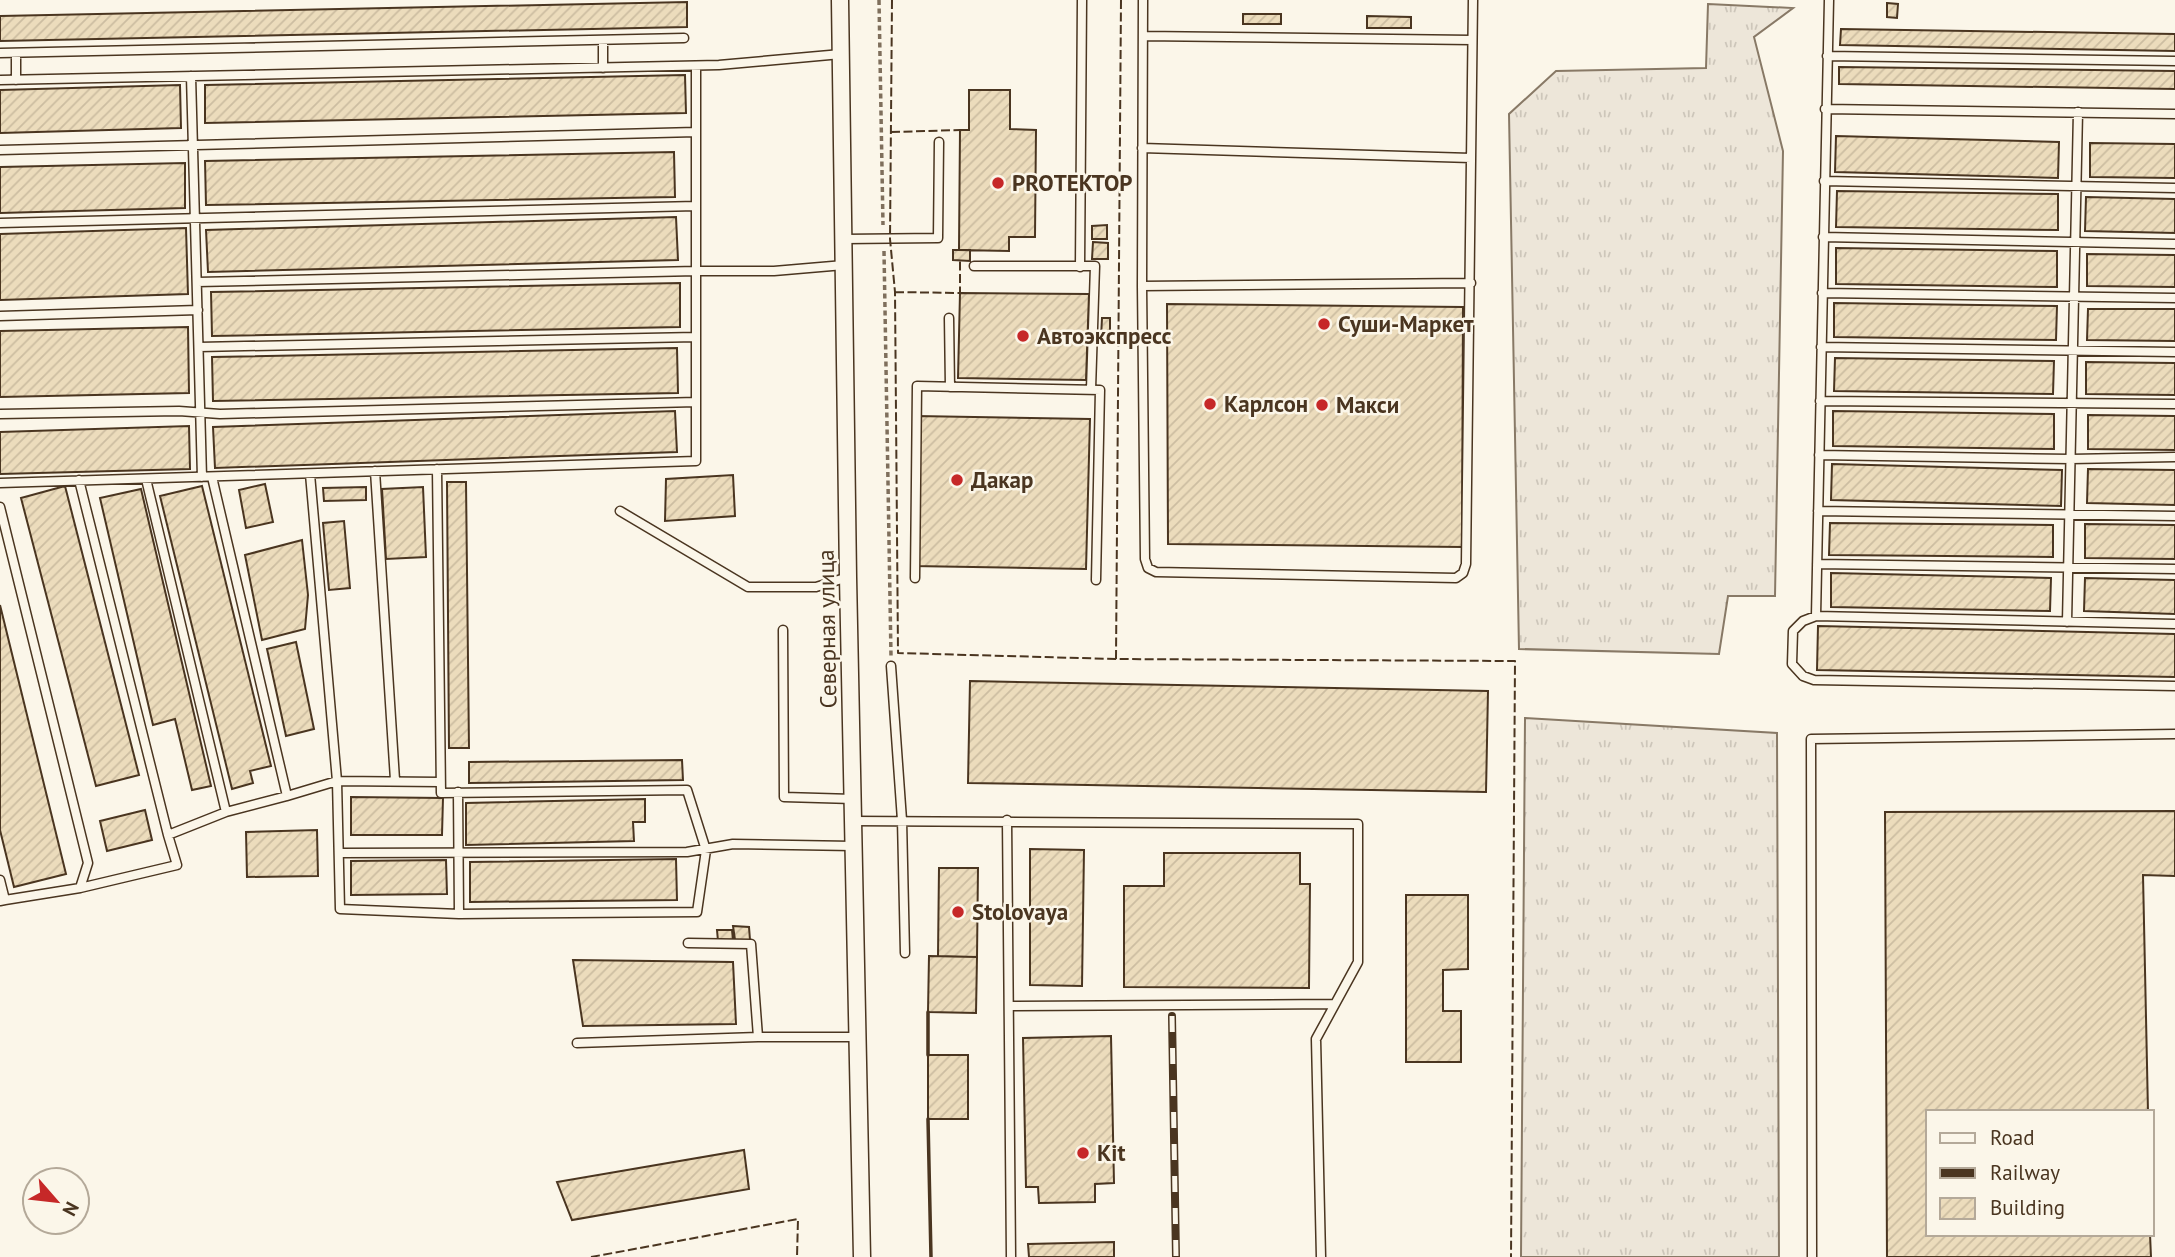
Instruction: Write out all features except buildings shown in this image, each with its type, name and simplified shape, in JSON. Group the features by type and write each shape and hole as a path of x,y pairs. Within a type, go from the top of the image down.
{"street":[{"name":"Северная улица","path":"840,0 862,1257"}],"lane":[{"path":"1080,267 1082,0"},
{"path":"1143,0 1142,286 1145,559 1148,568 1156,572 1456,578 1463,573 1466,564 1473,0"},
{"path":"1816,616 1829,0"},
{"path":"1143,36 1472,40"},
{"path":"0,53 684,38"},
{"path":"603,40 603,68"},
{"path":"16,53 16,80"},
{"path":"0,80 696,66 841,54"},
{"path":"1827,56 2175,61"},
{"path":"0,482 696,461 696,66"},
{"path":"191,76 202,477"},
{"path":"1825,109 2175,114"},
{"path":"2067,622 2078,112"},
{"path":"0,150 696,132"},
{"path":"844,239 939,238 939,142"},
{"path":"1142,148 1471,158"},
{"path":"1824,181 2175,188"},
{"path":"0,223 696,206"},
{"path":"1823,237 2175,244"},
{"path":"197,282 774,271 845,265"},
{"path":"974,266 1094,266 1091,388"},
{"path":"1142,286 1471,284"},
{"path":"1822,293 2175,298"},
{"path":"0,316 198,310"},
{"path":"949,318 950,387"},
{"path":"199,347 696,337"},
{"path":"1821,347 2175,352"},
{"path":"915,578 917,386 1100,390 1096,580"},
{"path":"1820,401 2175,404"},
{"path":"0,414 696,402"},
{"path":"1819,455 2071,459 2175,457"},
{"path":"310,474 337,781 340,909 459,914 697,912 706,849 687,790 441,793 437,469"},
{"path":"375,471 395,780"},
{"path":"212,477 287,796"},
{"path":"146,478 226,812"},
{"path":"0,880 2,900 80,888 177,865 79,480"},
{"path":"0,507 88,863 80,888"},
{"path":"620,511 748,587 817,587 848,577"},
{"path":"1818,511 2175,516"},
{"path":"1817,564 2175,569"},
{"path":"2175,624 1816,616 1803,621 1793,631 1793,664 1803,676 1814,680 2175,686"},
{"path":"783,630 784,797 853,799"},
{"path":"891,666 902,820 905,953"},
{"path":"1812,1257 1811,739 2175,734"},
{"path":"168,835 226,812 337,781 440,782"},
{"path":"458,792 459,914"},
{"path":"1007,820 1011,1257"},
{"path":"853,821 1358,824 1358,962 1316,1039 1321,1257"},
{"path":"339,853 687,852 733,844 853,846"},
{"path":"688,943 751,944 758,1037"},
{"path":"1009,1006 1335,1004"},
{"path":"577,1042 857,1037"}],"path":[{"path":"879,0 891,666"}],"green space":[{"path":"1708,4 1793,8 1754,37 1783,151 1775,596 1728,596 1719,654 1519,649 1509,114 1556,71 1706,68"},
{"path":"1525,718 1777,733 1779,1257 1521,1257"}],"railway":[{"path":"1172,1016 1176,1257"}],"fence":[{"path":"892,0 890,239 895,292 898,653 1116,659 1515,661 1511,1257"},
{"path":"1116,659 1121,0"},
{"path":"891,132 960,130"},
{"path":"895,292 960,293 960,260"},
{"path":"591,1257 798,1219 797,1257"}],"wall":[{"path":"928,1012 928,1055"},
{"path":"928,1119 931,1257"}],"place":[{"name":"PROТЕКТОР","path":"998,183"},
{"name":"Суши-Маркет","path":"1324,324"},
{"name":"Автоэкспресс","path":"1023,336"},
{"name":"Карлсон","path":"1210,404"},
{"name":"Макси","path":"1322,405"},
{"name":"Дакар","path":"957,480"},
{"name":"Stolovaya","path":"958,912"},
{"name":"Kit","path":"1083,1153"}]}
